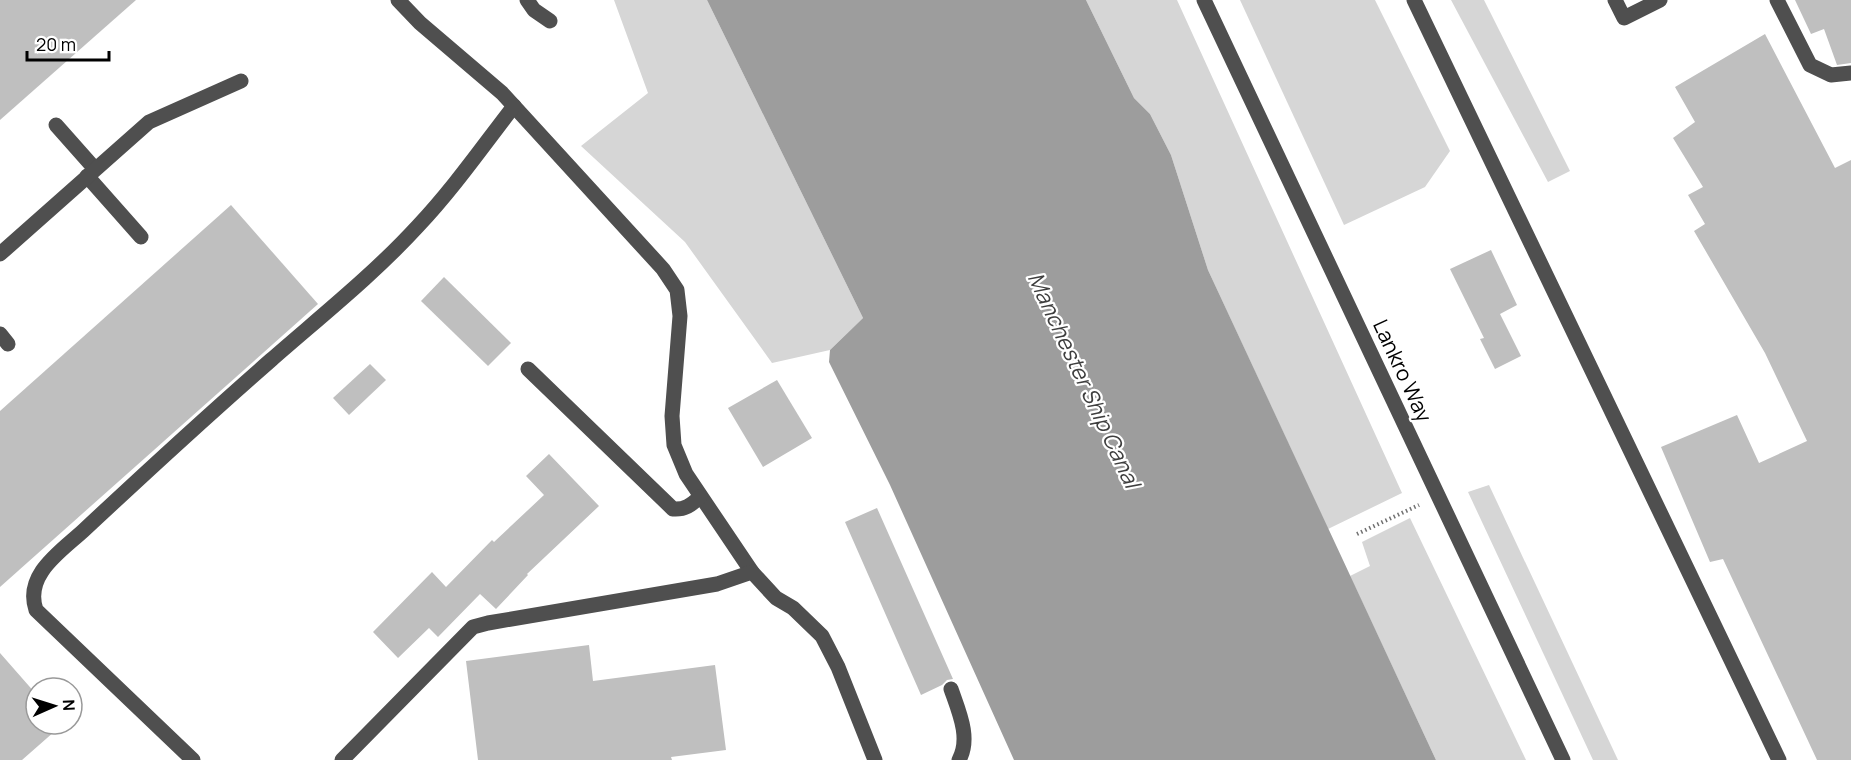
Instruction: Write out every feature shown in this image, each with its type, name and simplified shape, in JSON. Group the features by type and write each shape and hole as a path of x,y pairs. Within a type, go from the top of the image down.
{"lane":[{"path":"527,0 534,10 550,21"},
{"name":"Lankro Way","path":"1204,0 1563,760"},
{"path":"1414,0 1779,760"},
{"path":"1615,0 1624,18 1660,0"},
{"path":"1777,0 1810,65 1831,75 1851,73"},
{"path":"401,3 502,93 663,269 677,290 680,316 672,416 674,445 686,474 752,572 776,598 793,608 822,636 838,667 875,760"},
{"path":"0,254 149,122 241,81"},
{"path":"193,760 36,610 33,590 36,579 62,550 211,412 389,255 448,192 514,106"},
{"path":"56,125 141,237"},
{"path":"528,369 673,508 681,510 689,507 700,497"},
{"path":"342,760 473,627 717,584 752,572"},
{"path":"951,689 962,721 964,750 959,760"}],"path":[{"path":"1357,534 1410,509"}],"shaded area":[{"path":"614,0 707,0 863,318 830,350 772,363 685,242 581,146 648,93"},
{"path":"1086,0 1177,0 1402,493 1328,529 1208,270 1171,155 1150,114 1134,98"},
{"path":"1240,0 1375,0 1450,151 1425,187 1344,225"},
{"path":"1451,0 1484,0 1570,171 1548,182"},
{"path":"1489,485 1618,760 1593,760 1468,492"},
{"path":"1410,518 1526,760 1436,760 1350,576 1370,566 1362,542"}],"water":[{"name":"Manchester Ship Canal","path":"707,0 1086,0 1134,98 1150,114 1171,155 1208,270 1436,760 1014,760 890,485 829,362 830,350 863,318"}],"building":[{"path":"0,0 136,0 0,120"},
{"path":"1795,0 1851,0 1851,63 1837,65 1824,29 1811,34"},
{"path":"1765,34 1835,168 1851,160 1851,760 1817,760 1723,559 1710,562 1661,447 1737,415 1759,463 1807,441 1765,353 1694,231 1705,224 1688,195 1703,187 1673,138 1695,122 1675,87"},
{"path":"231,205 318,304 0,587 0,411"},
{"path":"1491,250 1517,305 1500,314 1521,356 1495,369 1480,339 1484,338 1450,269"},
{"path":"444,277 511,343 488,366 421,301"},
{"path":"370,364 386,380 349,415 333,398"},
{"path":"777,380 812,438 763,467 728,408"},
{"path":"549,454 599,506 527,574 496,609 480,594 438,637 429,628 398,658 373,632 432,572 446,587 492,540 494,542 544,495 526,476"},
{"path":"877,508 953,679 921,695 845,522"},
{"path":"589,645 593,681 715,665 726,750 671,757 672,760 478,760 466,661"},
{"path":"0,653 24,680 24,736 49,736 22,760 0,760"}]}
